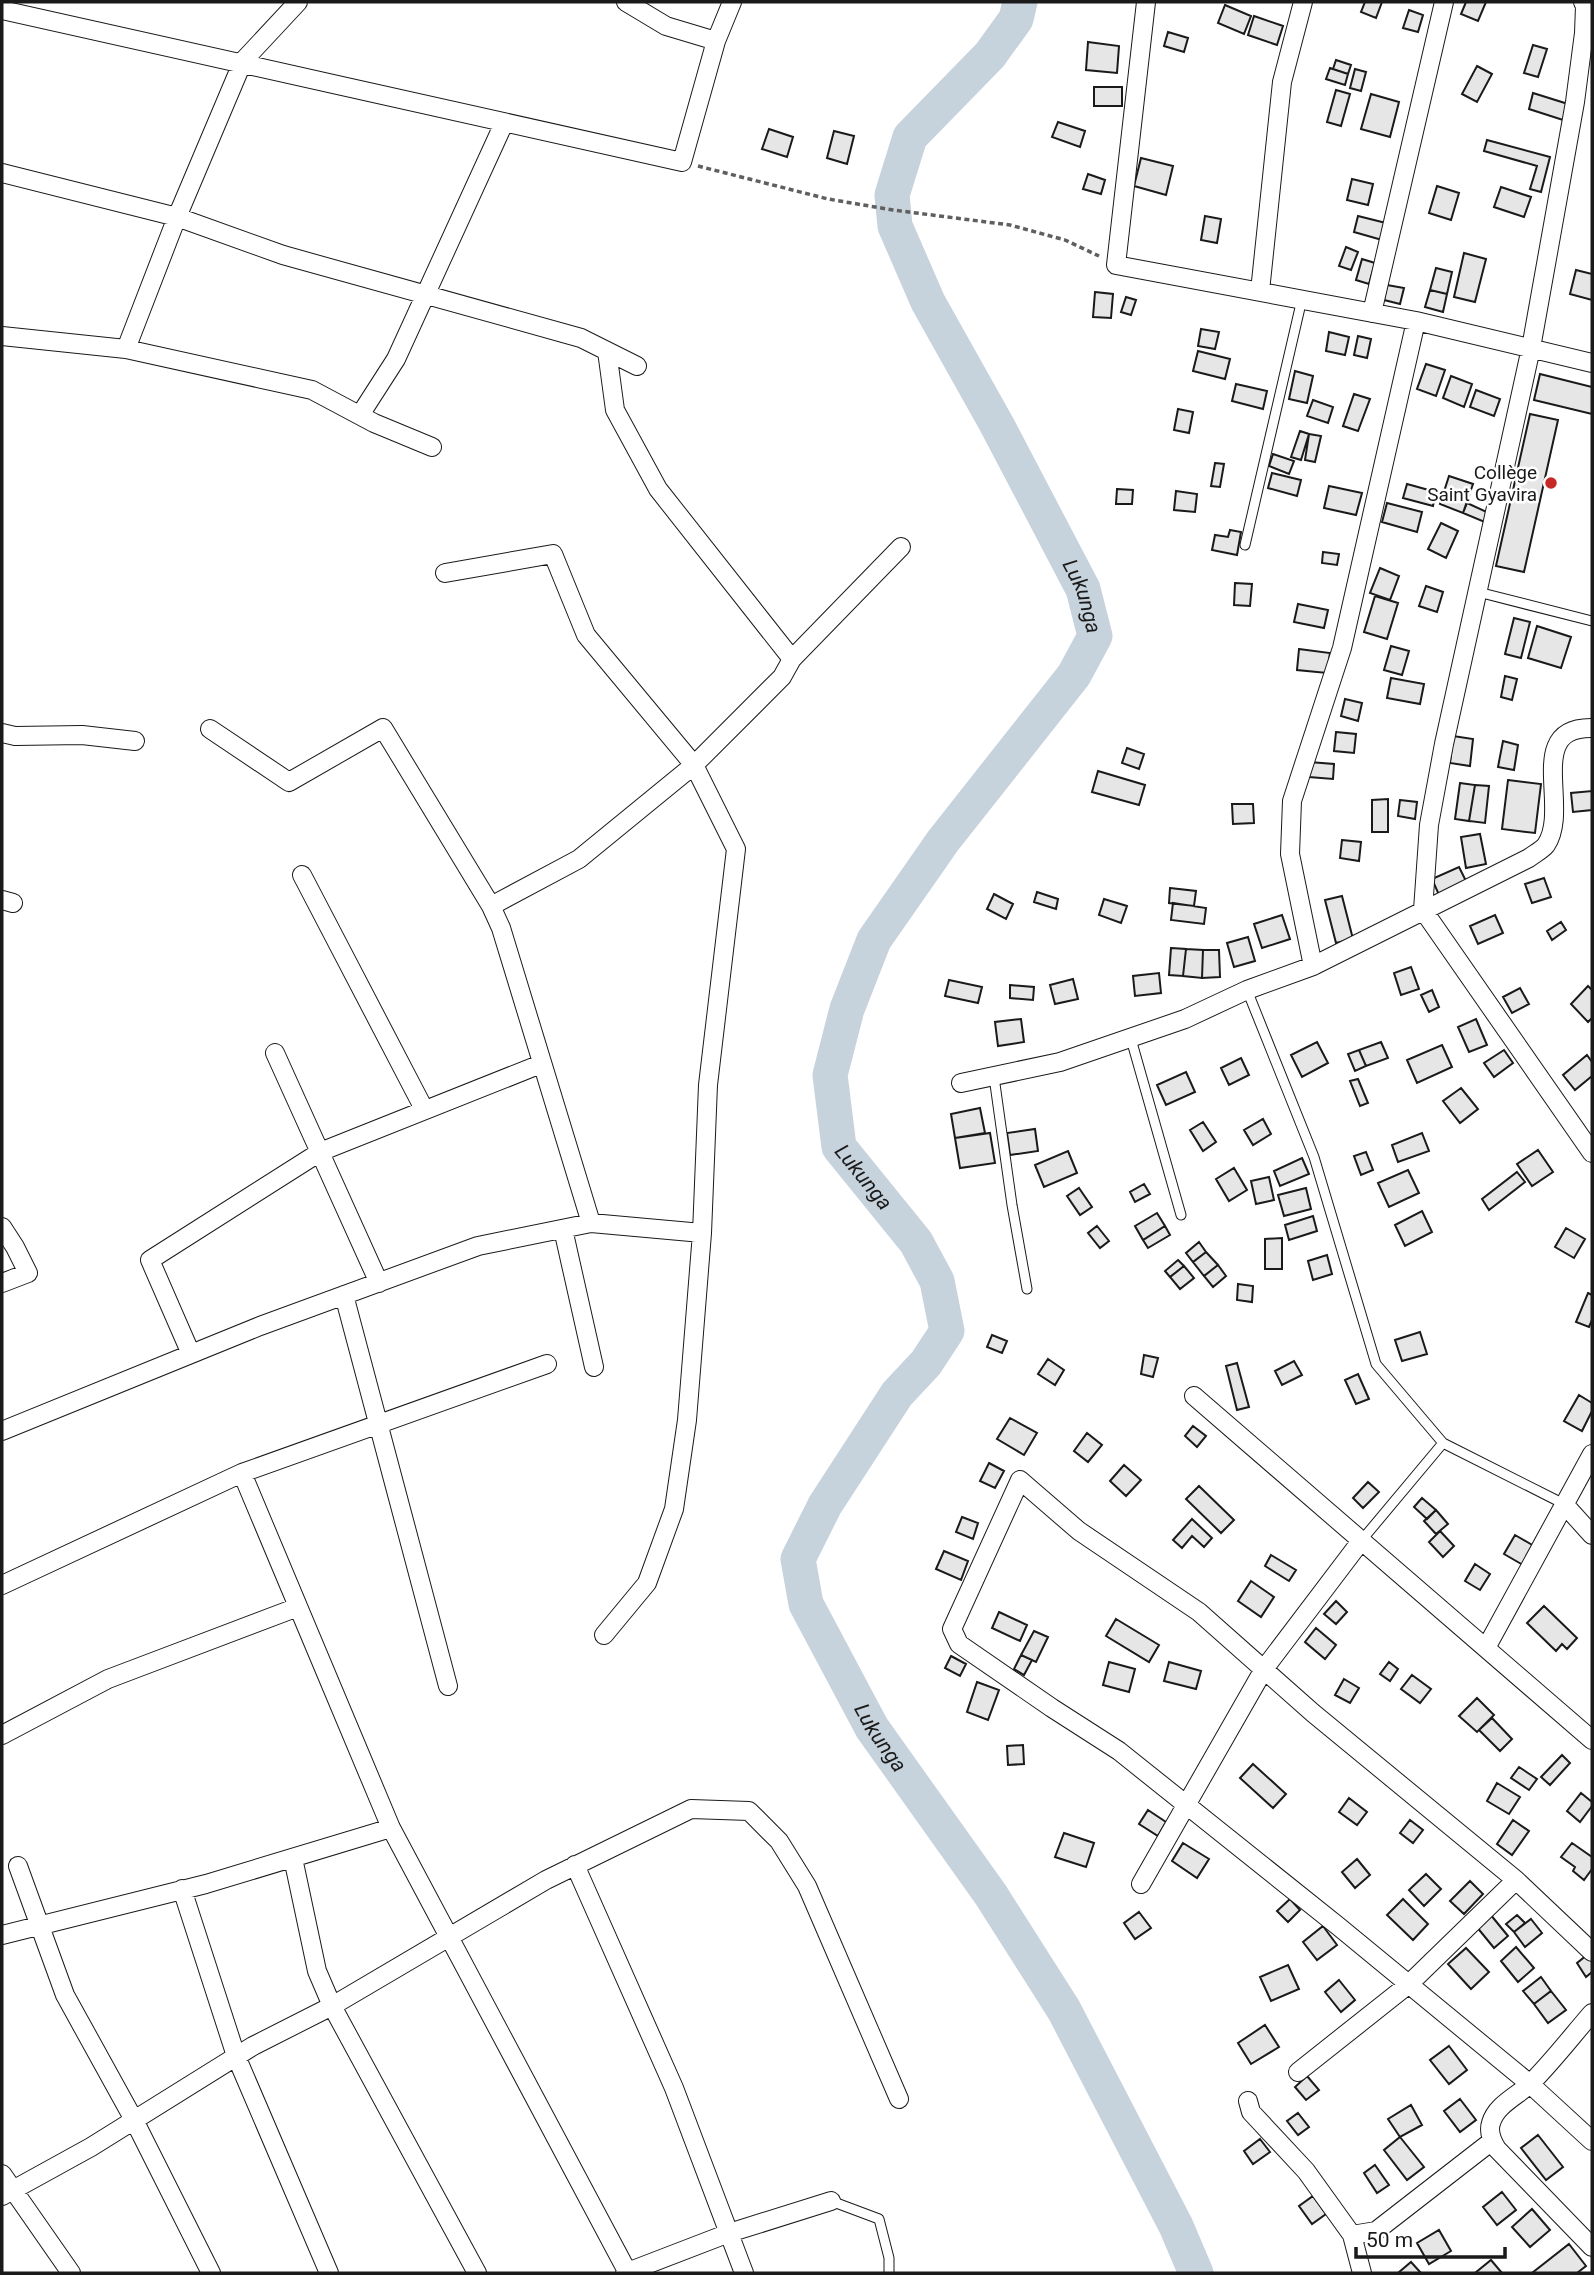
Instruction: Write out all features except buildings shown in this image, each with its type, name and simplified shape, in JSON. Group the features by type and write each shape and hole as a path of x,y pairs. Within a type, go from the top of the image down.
{"street":[{"path":"126,349 177,217 243,61 298,2"},
{"path":"626,2 666,26 716,41"},
{"path":"2,10 243,61 503,123 682,162 716,41 732,2"},
{"path":"1146,2 1116,264 1416,321 1592,363"},
{"path":"1260,291 1282,82 1303,2"},
{"path":"1372,313 1444,2"},
{"path":"1585,3 1575,102 1531,348 1444,744 1432,811 1423,910 1592,1153"},
{"path":"360,415 396,359 503,123"},
{"path":"2,173 177,217 283,256 581,338 637,366"},
{"path":"1313,966 1290,854 1292,801 1342,648 1416,321"},
{"path":"2,337 126,349 312,390 432,447"},
{"path":"607,351 615,410 658,488 792,659"},
{"path":"491,906 579,859 694,765 782,677 792,659 901,547"},
{"path":"445,573 553,554 586,635 694,765 736,849 708,1085 702,1233 687,1420 674,1509 647,1583 604,1635"},
{"path":"210,729 289,782 383,728 491,906 501,928 591,1223"},
{"path":"961,1083 1060,1062 1185,1019 1247,990 1313,966 1529,858 1546,846 1554,827 1555,749 1563,736 1577,728 1592,728"},
{"path":"2,733 15,736 82,735 135,741"},
{"path":"302,874 424,1109"},
{"path":"275,1053 379,1283"},
{"path":"191,1354 150,1260 320,1152 541,1064"},
{"path":"2,1431 191,1354 478,1246 591,1223 702,1233"},
{"path":"2,1227 28,1273 2,1283"},
{"path":"563,1228 594,1367"},
{"path":"345,1295 448,1686"},
{"path":"2,1586 242,1473 547,1364"},
{"path":"1194,1396 1592,1740"},
{"path":"1486,1648 1592,1454"},
{"path":"242,1473 391,1828 627,2273 729,2233 831,2200"},
{"path":"1592,1952 1516,1880 1199,1612 1079,1531 1020,1480 952,1629 959,1644 1052,1709 1119,1751 1409,1984 1530,2084 1592,2141"},
{"path":"1564,1504 1592,1535"},
{"path":"1141,1884 1264,1669 1361,1541"},
{"path":"2,1735 108,1679 298,1607"},
{"path":"7,2193 91,2147 236,2056 332,2006 575,1865 691,1809 749,1811 779,1841 807,1886 899,2099"},
{"path":"2,1935 182,1889 391,1828"},
{"path":"293,1858 317,1971 332,2006 477,2273"},
{"path":"575,1865 674,2088 744,2273"},
{"path":"18,1866 65,1995 134,2120 211,2273"},
{"path":"1298,2072 1409,1984 1516,1880"},
{"path":"182,1889 236,2056 329,2273"},
{"path":"1592,2013 1530,2084 1498,2110 1491,2120 1490,2129 1497,2149 1592,2247"},
{"path":"1248,2101 1251,2112 1306,2171 1352,2235 1362,2273"},
{"path":"1352,2235 1376,2231 1492,2141"},
{"path":"2,2174 7,2193 71,2273"}],"lane":[{"path":"1245,545 1302,299"},
{"path":"1478,592 1592,621"},
{"path":"1247,990 1314,1157 1376,1364 1443,1443 1564,1504"},
{"path":"1131,1039 1181,1215"},
{"path":"995,1077 1012,1205 1027,1289"},
{"path":"1361,1541 1443,1443"},
{"path":"831,2200 879,2220 890,2273"}],"path":[{"path":"682,162 828,199 1010,225 1065,240 1116,264"}],"waterway":[{"name":"Lukunga","path":"1020,2 1016,19 990,55 910,137 892,195 895,226 928,302 997,425 1083,589 1095,636 1074,675 943,841 874,940 847,1009 830,1075 839,1147 916,1242 937,1281 947,1331 926,1363 897,1394 825,1505 798,1559 806,1604 872,1728 991,1895 1064,2010 1176,2226 1196,2273"}],"place":[{"name":"Collège Saint Gyavira","path":"1551,483"}]}
